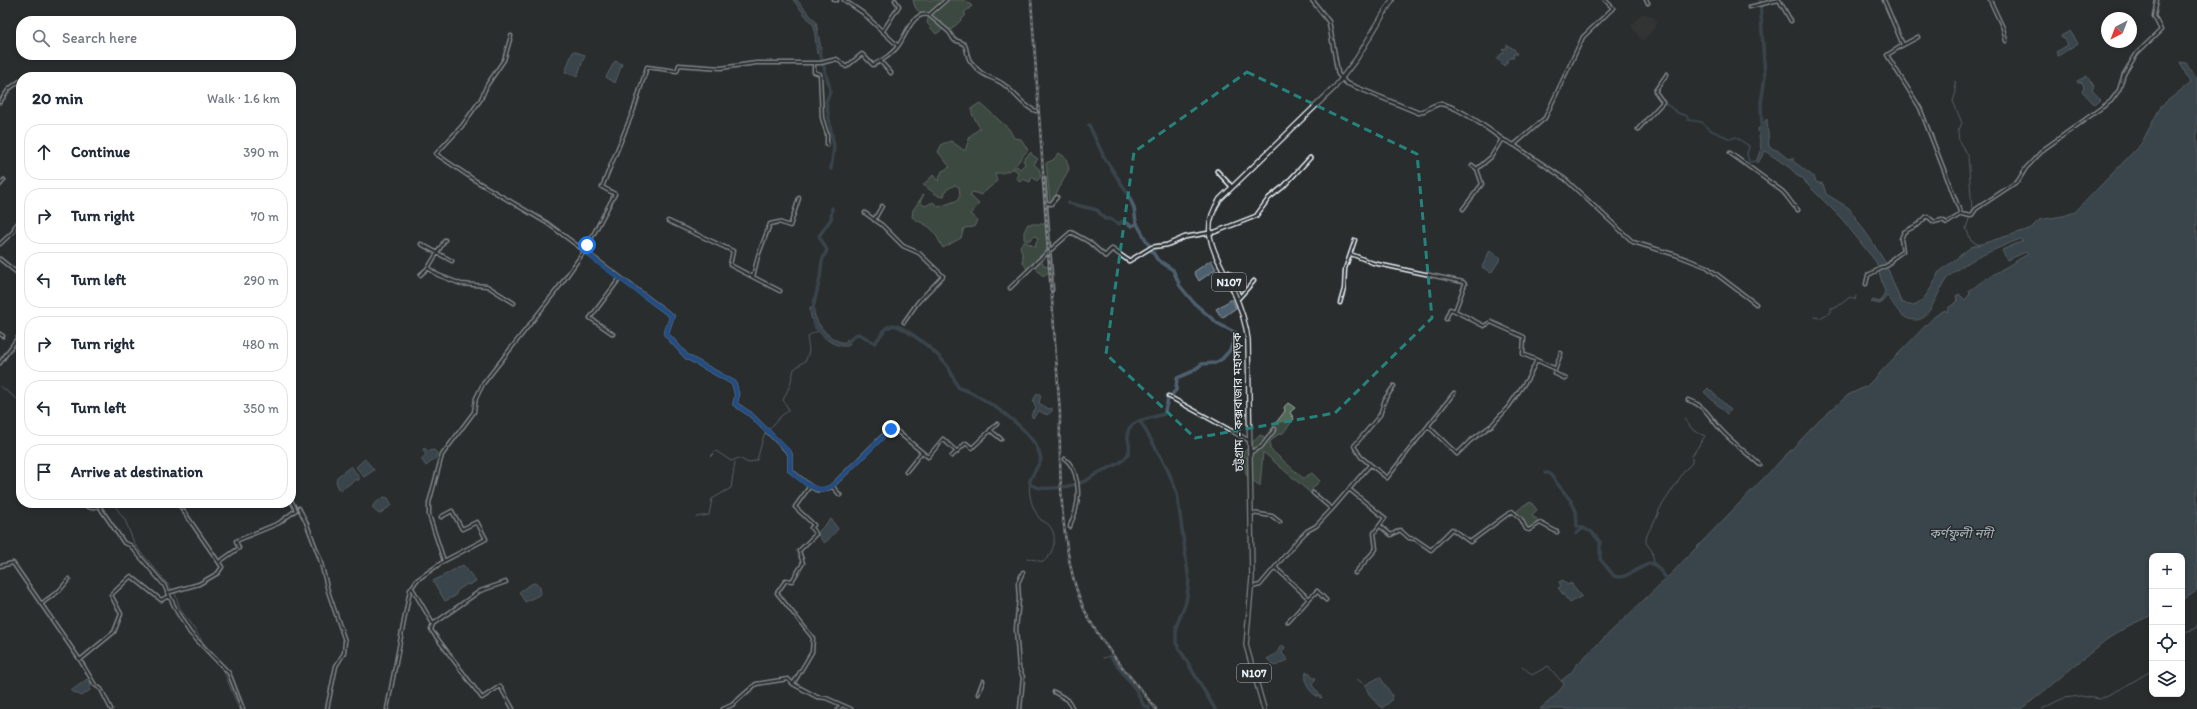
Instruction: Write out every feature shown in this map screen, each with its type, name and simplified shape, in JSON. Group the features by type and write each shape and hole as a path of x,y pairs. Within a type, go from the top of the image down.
{"highway":[{"name":"চট্টগ্রাম - কক্সবাজার মহাসড়ক","path":"1264,709 1247,651 1247,635 1252,587 1251,441 1248,340 1246,326 1238,299 1218,263 1209,232 1213,209 1232,187 1341,79 1357,58 1392,0"}],"street":[{"path":"844,0 883,31 898,46"},
{"path":"883,31 899,6 895,0"},
{"path":"929,15 946,0"},
{"path":"1312,0 1329,22 1338,74 1341,79 1357,90 1419,113 1439,104 1455,109 1480,123 1502,139 1514,145 1565,179 1633,242 1676,255 1707,268 1756,304"},
{"path":"1514,145 1545,118 1583,36 1613,8 1605,0"},
{"path":"1749,7 1779,0 1791,20"},
{"path":"1884,0 1903,45"},
{"path":"1990,0 2003,28 2006,41"},
{"path":"1866,284 1867,277 1887,266 1903,251 1901,239 1904,232 1919,224 1929,216 1934,222 1942,220 1947,223 1961,214 1969,216 1976,209 2018,181 2026,168 2044,149 2111,101 2119,90 2124,74 2137,53 2161,30 2154,16 2157,0"},
{"path":"444,561 429,515 429,504 442,455 474,412 476,398 483,384 559,287 585,250 615,194 602,187 634,109 647,67 677,72 679,65 722,68 756,63 821,63 837,59 846,67 862,54 873,65 881,62 898,46 904,34 918,16 924,14 929,15 949,32 954,40 962,42 968,48 969,59 978,70 991,80 1002,83 1030,109 1036,111"},
{"path":"511,36 504,60 486,85 481,99 462,126 436,154 476,181 523,207 585,250 596,261 672,316 670,326 665,333 687,357 734,383 737,396 735,404 750,414 786,449 790,454 790,470 816,490 826,490 832,486 892,428 928,457 943,439 957,452"},
{"path":"1918,37 1887,55 1920,108 1961,214"},
{"path":"881,62 892,73"},
{"path":"814,63 814,72 820,74 822,118 827,134 827,145"},
{"path":"1638,129 1663,102 1655,91 1667,74"},
{"path":"0,102 9,89 16,84"},
{"path":"1477,169 1491,157 1502,139"},
{"path":"1730,153 1782,191 1789,197 1790,203 1798,210"},
{"path":"1010,288 1073,232 1105,256 1112,249 1129,261 1152,246 1167,245 1184,237 1215,232 1256,216 1269,198 1284,186 1310,158"},
{"path":"1463,209 1482,184 1477,169 1472,165"},
{"path":"1218,172 1232,187"},
{"path":"1044,178 1047,203 1052,290"},
{"path":"0,185 4,180"},
{"path":"1047,203 1051,204 1057,197"},
{"path":"753,277 760,251 770,224 779,222 790,226 799,198"},
{"path":"874,220 882,206"},
{"path":"865,213 903,246 919,254 943,276 918,302 904,322"},
{"path":"668,221 733,251 730,265 780,291"},
{"path":"0,244 15,230 14,228 16,225"},
{"path":"420,275 428,268 445,240"},
{"path":"1340,303 1344,289 1345,269 1355,240"},
{"path":"421,244 452,261"},
{"path":"1351,254 1378,265 1463,282 1465,284 1455,311"},
{"path":"0,259 16,272"},
{"path":"428,268 438,275 461,284 487,286 514,303"},
{"path":"1228,272 1238,299 1254,281"},
{"path":"614,334 590,318 620,278"},
{"path":"1446,319 1450,309 1484,326 1491,322 1524,337 1522,353 1554,368"},
{"path":"0,363 16,341"},
{"path":"1561,353 1554,368 1554,373 1566,379"},
{"path":"1428,426 1455,453 1458,454 1470,441 1492,425 1509,406 1528,378 1537,360"},
{"path":"1394,386 1385,399 1380,416 1354,446 1361,458 1387,478 1454,394"},
{"path":"1168,396 1251,441"},
{"path":"1688,400 1695,402 1712,416 1720,429 1760,465"},
{"path":"952,456 966,443 972,448 997,424"},
{"path":"1251,452 1261,447 1275,429"},
{"path":"990,430 1001,439"},
{"path":"906,472 922,452"},
{"path":"1065,459 1073,465 1076,476 1076,510 1070,527"},
{"path":"1252,587 1260,585 1276,568 1298,540 1307,531 1316,526 1370,465"},
{"path":"793,684 812,652 813,638 777,593 786,580 793,580 803,563 799,551 816,534 811,528 814,525 795,506 810,486"},
{"path":"832,486 840,495"},
{"path":"1350,489 1384,518 1374,533 1376,549 1355,573"},
{"path":"1313,493 1332,508"},
{"path":"100,508 124,544 130,545 164,585 190,633 229,672 243,709"},
{"path":"167,593 199,584 222,569 219,562 181,508"},
{"path":"219,562 239,548 236,541 279,523 296,510 295,508"},
{"path":"299,508 320,559 328,591 345,641 344,653 336,666 327,709"},
{"path":"387,709 394,666 412,588 417,580 444,561 486,539 477,522 462,529 452,511 441,517"},
{"path":"1380,526 1391,535 1400,530 1409,538 1415,539 1431,550 1452,529 1470,542 1512,511 1520,517 1528,530 1540,523 1557,532"},
{"path":"1251,513 1272,516 1280,522"},
{"path":"0,566 13,563 80,660 95,685 101,689 111,709"},
{"path":"1276,568 1309,599"},
{"path":"1020,709 1023,677 1019,668 1016,629 1019,600 1018,583 1023,572"},
{"path":"80,660 114,632 121,614 111,595 132,576 161,600 169,596"},
{"path":"41,604 60,590 69,579"},
{"path":"506,582 480,591 433,624 431,630 482,698 500,686 513,709"},
{"path":"412,588 433,624"},
{"path":"1288,622 1317,591 1326,600"},
{"path":"723,709 732,705 756,684 788,679 793,684 817,697 826,698 841,706 851,709"},
{"path":"978,694 983,680"},
{"path":"1054,692 1068,700 1073,709"},
{"path":"838,709 841,706"}],"highlighted area":[{"path":"1247,72 1417,154 1432,318 1335,413 1195,438 1106,354 1134,152"}],"shaded area":[{"path":"1642,13 1653,17 1658,22 1654,29 1642,41 1631,26"}],"green space":[{"path":"913,0 965,0 972,6 964,13 966,15 951,30 946,27 936,34 927,23 929,15 922,14 915,6"},
{"path":"980,103 1009,129 1014,138 1021,139 1028,150 1010,170 995,173 997,181 981,195 973,192 970,195 979,204 970,214 977,220 974,227 964,228 961,238 943,248 936,235 929,227 912,217 913,210 924,194 920,202 925,206 933,202 939,207 958,200 960,195 959,187 955,185 946,190 944,196 940,197 923,185 933,175 938,181 942,171 950,167 938,152 942,144 951,141 965,151 970,136 980,128 972,114 972,108"},
{"path":"1031,152 1031,154 1038,159 1034,164 1039,169 1041,176 1037,181 1032,177 1030,182 1023,179 1020,182 1016,177 1018,175 1017,171 1013,169 1017,166 1020,169 1025,164 1023,160"},
{"path":"1059,153 1066,158 1069,169 1053,200 1050,201 1046,163 1053,160"},
{"path":"1028,224 1045,224 1048,251 1040,258 1044,266 1048,267 1049,272 1043,276 1033,266 1027,269 1022,261 1023,257 1020,246 1024,241 1035,247 1038,238 1035,236 1028,241 1024,239 1024,232"},
{"path":"1288,403 1295,408 1290,412 1294,419 1283,433 1277,435 1270,442 1270,449 1303,478 1312,473 1320,481 1312,489 1314,496 1263,452 1260,486 1246,475 1243,453 1260,435 1265,437 1285,411 1284,407"},
{"path":"1531,502 1537,510 1532,515 1539,522 1529,529 1516,512 1524,505"}],"water":[{"path":"793,0 797,0 816,22 821,49 817,54 814,26"},
{"path":"2070,31 2078,43 2058,56 2056,52 2068,45 2061,36"},
{"path":"1507,45 1514,49 1517,54 1513,54 1514,58 1510,58 1504,66 1497,59 1504,52 1502,49 1507,48"},
{"path":"573,51 585,55 577,77 565,72"},
{"path":"615,61 622,64 615,83 606,77"},
{"name":"কর্ণফুলী নদী","path":"2180,62 2186,63 2195,78 2197,76 2197,591 2185,598 2185,553 2149,553 2149,616 2128,626 2106,640 2022,709 1540,709 1554,697 1564,685 1562,680 1571,673 1577,664 1667,578 1819,421 1848,395 1867,386 1935,316 1945,310 1947,312 1948,308 1958,301 1956,296 1959,294 1965,300 1970,294 1969,291 1984,280 2028,254 2026,252 2007,260 2002,250 2023,241 2020,239 1970,261 1952,273 1946,280 1930,310 1921,319 1916,320 1906,318 1898,311 1887,296 1880,304 1871,302 1873,300 1880,302 1885,292 1876,262 1842,219 1806,183 1803,178 1799,177 1790,168 1765,151 1758,163 1756,162 1761,149 1758,129 1767,119 1769,147 1781,152 1789,159 1793,158 1793,161 1814,177 1816,182 1823,184 1826,194 1849,208 1885,262 1901,302 1913,306 1925,297 1938,273 1971,247 2030,229 2039,220 2063,216 2075,212 2141,144 2161,106 2190,83"},
{"path":"2087,76 2094,86 2092,90 2101,100 2095,105 2082,91 2084,87 2082,82 2078,83 2077,81"},
{"path":"1490,250 1501,258 1491,273 1482,267"},
{"path":"1211,260 1216,269 1199,281 1194,272"},
{"path":"1232,299 1236,308 1222,318 1216,309"},
{"path":"810,308 814,308 816,319 824,331 835,340 846,342 847,339 850,344 848,346 841,346 827,340 813,322"},
{"path":"1708,388 1731,410 1727,414 1704,392"},
{"path":"1037,393 1041,395 1039,403 1049,409 1052,408 1052,411 1047,415 1039,411 1033,418 1031,415 1036,408 1033,401"},
{"path":"424,448 428,451 434,450 437,453 437,457 426,466 421,459 426,455 423,450"},
{"path":"365,459 374,470 364,477 356,467"},
{"path":"351,466 359,477 359,480 355,480 340,491 336,482 337,477"},
{"path":"384,497 388,498 392,505 379,514 373,509 373,505"},
{"path":"831,519 838,529 826,542 823,542 817,533"},
{"path":"463,565 476,581 469,585 467,584 457,591 455,596 445,601 433,581"},
{"path":"1563,580 1567,585 1571,583 1582,596 1570,603 1558,588 1561,586 1559,582"},
{"path":"535,583 540,587 541,594 525,602 519,592"},
{"path":"1281,645 1285,647 1282,653 1288,660 1275,666 1267,659 1277,653"},
{"path":"1306,672 1310,673 1313,678 1316,678 1312,685 1322,698 1311,692 1306,681"},
{"path":"1380,677 1392,695 1391,701 1382,708 1369,694 1365,685"},
{"path":"87,679 91,684 90,690 82,696 71,691"}],"waterway":[{"path":"1760,0 1765,77 1761,103 1762,130"},
{"path":"819,49 830,92 826,102 834,147 831,169"},
{"path":"1955,81 1956,92 1953,101 1962,123 1958,132 1959,142 1968,155 1972,210 1966,228 1971,241 1980,245"},
{"path":"1657,97 1678,113 1687,116 1688,120 1702,122 1710,130 1731,139 1736,137 1749,146 1747,154 1749,162 1756,161"},
{"path":"1089,125 1104,157 1128,194 1134,208 1136,222 1157,259 1173,270 1180,286 1194,303 1217,323 1236,333 1230,350 1222,359 1215,363 1202,364 1191,372 1177,378 1176,390 1168,399 1164,414 1139,421"},
{"path":"1068,203 1097,210 1105,219 1110,219 1119,224 1123,221 1132,226 1137,223"},
{"path":"812,312 820,278 822,261 827,250 819,236 831,219 832,208"},
{"path":"1814,317 1820,318 1831,312 1831,308 1837,307 1850,297 1855,300 1856,296"},
{"path":"814,321 816,328 827,338"},
{"path":"846,344 855,335 859,334 875,343 886,328 894,325 908,332 923,343 938,355 948,367 958,387 972,393 1003,412 1024,430 1032,440 1038,450 1041,460 1030,480 1030,484 1035,487 1058,488 1082,482 1121,462 1129,452 1129,429 1132,425 1139,421 1167,468 1177,493 1189,581 1186,602 1176,627 1176,643 1215,709"},
{"path":"710,457 716,451 731,461 739,458 748,463 757,460 764,435 781,416 788,411 788,408 783,400 790,385 794,369 806,360 809,351 808,338 811,334 819,331"},
{"path":"0,386 16,398"},
{"path":"1654,563 1652,551 1646,543 1647,534 1656,519 1659,510 1685,470 1692,463 1692,456 1705,436 1694,431 1684,419"},
{"path":"696,517 709,515 712,499 731,488 735,462"},
{"path":"1545,473 1549,473 1571,501 1576,511 1577,526 1592,532 1600,542 1600,559 1614,576 1625,576 1650,563 1655,565 1667,578"},
{"path":"1027,558 1043,562 1052,551 1054,541 1053,532 1050,527 1038,517 1034,508 1029,493 1030,484"},
{"path":"117,508 125,520 135,545 175,593 180,609 212,655"},
{"path":"1576,534 1582,529"},
{"path":"2185,632 2195,629 2197,625"},
{"path":"1103,658 1110,656"},
{"path":"1110,656 1136,690 1144,706 1149,707 1149,709"},
{"path":"216,661 223,669 239,709"},
{"path":"1522,666 1532,675 1548,666 1562,682"},
{"path":"2042,709 2063,698 2081,696 2099,699 2121,689 2149,672"},
{"path":"1357,679 1365,685"}],"railway":[{"path":"1031,0 1060,414 1061,491 1067,547 1079,598 1089,619 1112,654 1156,709"}],"route":[{"path":"587,245 585,250 596,261 659,305 672,316 670,326 665,333 687,357 726,377 734,383 737,396 735,404 750,414 786,449 790,454 790,470 814,489 826,490 832,486 891,429"}]}
